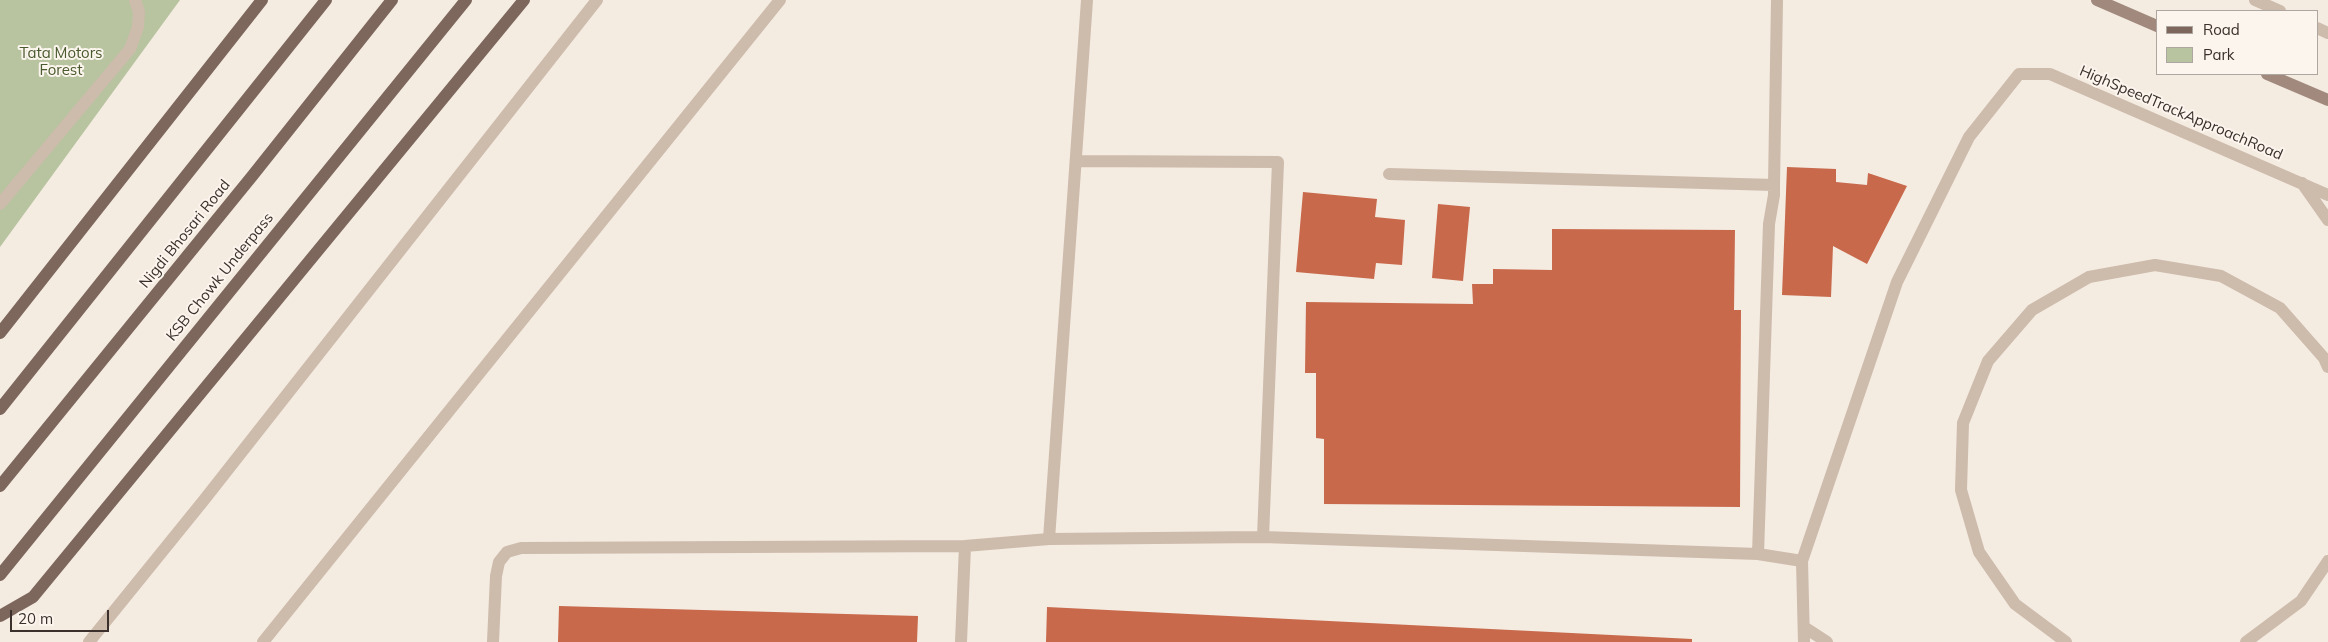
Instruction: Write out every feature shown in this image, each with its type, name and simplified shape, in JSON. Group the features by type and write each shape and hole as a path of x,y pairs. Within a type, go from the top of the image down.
{"main road":[{"path":"0,333 262,0"},
{"path":"0,409 326,0"},
{"name":"Nigdi Bhosari Road","path":"0,486 254,175 392,0"},
{"name":"KSB Chowk Underpass","path":"0,575 466,0"},
{"path":"0,616 33,597 524,0"},
{"path":"2097,0 2156,26"},
{"path":"2269,75 2328,100"}],"lane":[{"path":"0,204 130,49 138,27 139,12 135,0"},
{"path":"89,642 204,500 597,0"},
{"path":"263,642 780,0"},
{"path":"1049,539 1087,0"},
{"path":"1758,554 1769,224 1774,195 1777,0"},
{"path":"2255,0 2278,10"},
{"name":"HighSpeedTrackApproachRoad","path":"1802,561 1897,282 1969,136 2019,74 2050,74 2328,194"},
{"path":"1076,160 1278,162 1263,538"},
{"path":"1389,174 1774,185"},
{"path":"2302,183 2328,220"},
{"path":"2066,642 2015,604 1979,552 1960,490 1963,423 1988,361 2032,310 2089,277 2155,265 2221,276 2280,308 2324,358 2328,367"},
{"path":"493,642 496,576 499,562 506,552 520,548 965,546 1049,539 1263,538 1758,554 1802,561 1804,642"},
{"path":"961,642 965,546"},
{"path":"2246,642 2301,601 2328,561"},
{"path":"1804,627 1827,642"}],"green space":[{"name":"Tata Motors Forest","path":"0,0 180,0 0,247"}],"building":[{"path":"1787,167 1836,169 1836,182 1867,185 1868,173 1907,186 1867,264 1833,246 1831,297 1782,295"},
{"path":"1303,192 1377,199 1375,217 1405,220 1402,265 1376,263 1374,279 1296,272"},
{"path":"1438,204 1470,207 1463,281 1432,278"},
{"path":"1552,229 1735,230 1734,310 1741,310 1740,507 1324,504 1324,439 1316,438 1316,373 1305,373 1306,302 1473,304 1472,284 1493,284 1493,269 1552,270"},
{"path":"559,606 918,616 917,642 558,642"},
{"path":"1047,607 1692,639 1692,642 1046,642"}]}
